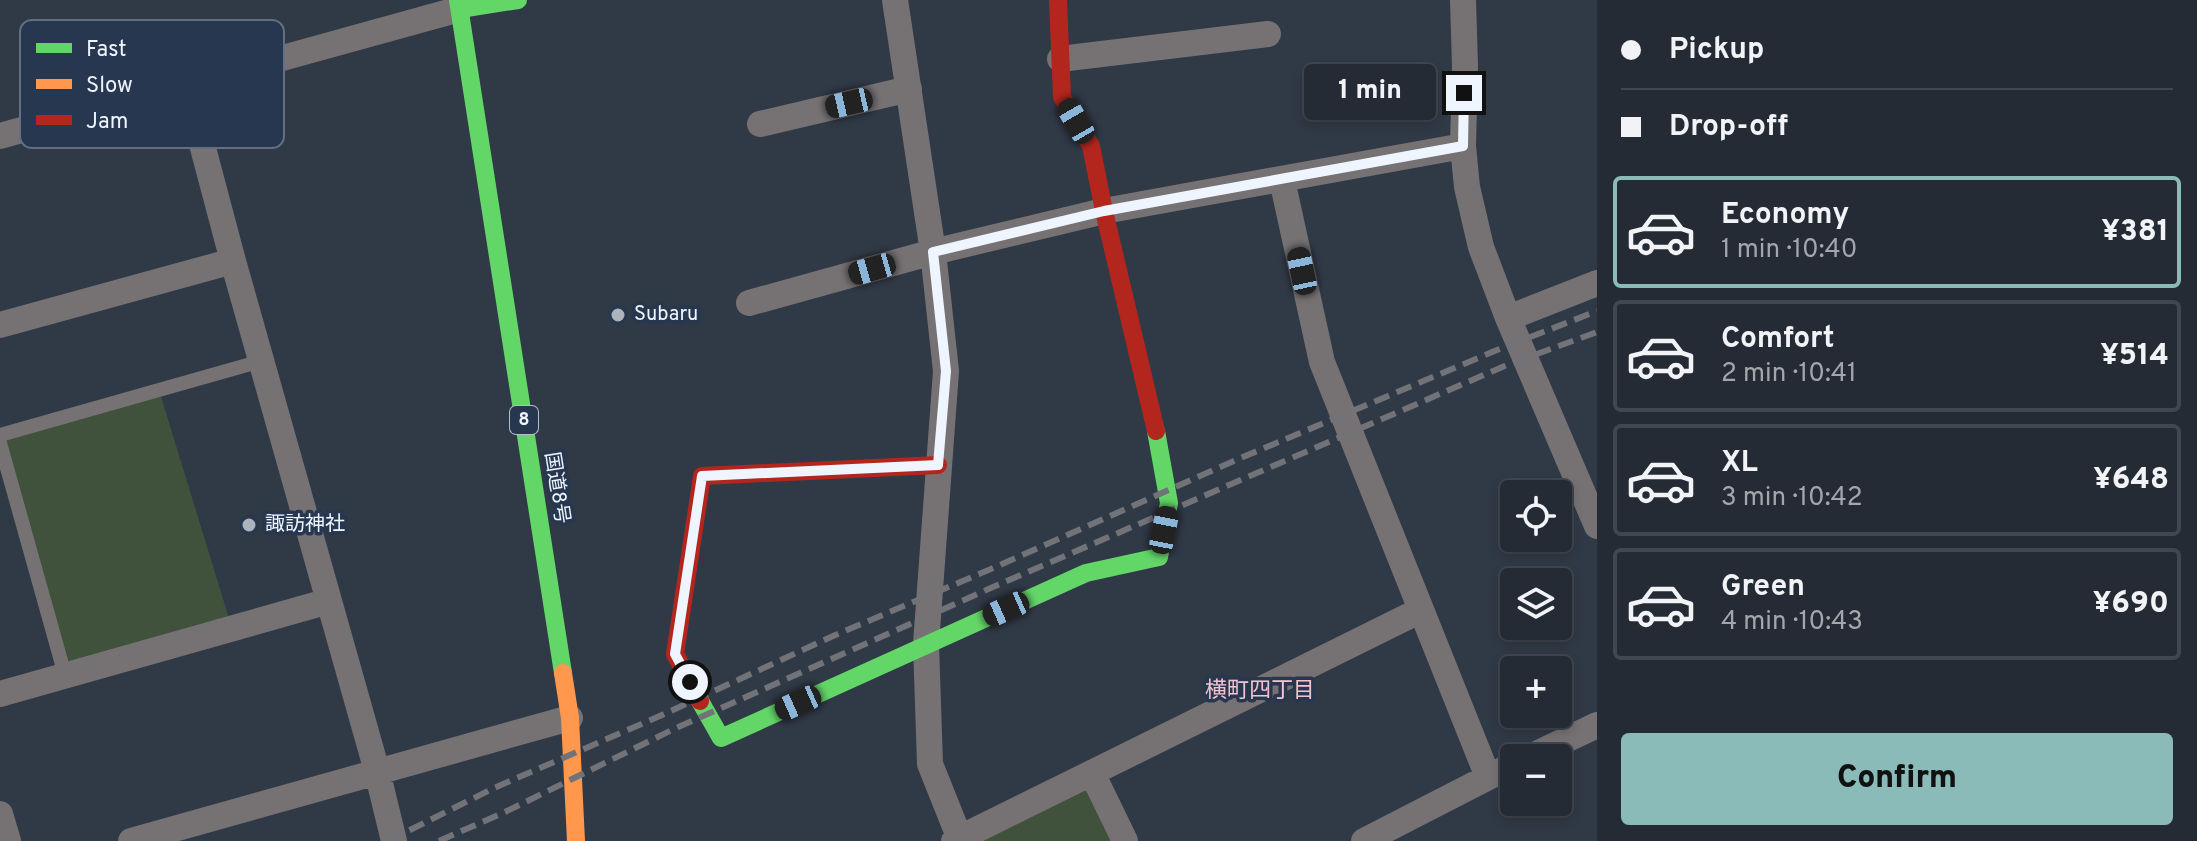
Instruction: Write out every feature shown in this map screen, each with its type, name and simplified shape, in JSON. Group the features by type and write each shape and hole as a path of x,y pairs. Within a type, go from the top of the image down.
{"main road":[{"path":"459,5 518,0"},
{"path":"938,465 702,476 675,654 721,738 1086,573 1159,557 1169,503 1151,404 1091,146 1062,97 1058,0"},
{"name":"国道8号","path":"459,5 570,718 576,841"}],"street":[{"path":"895,0 933,252 946,371 926,644 930,764 957,840 1421,610"},
{"path":"1463,0 1463,146 1467,187 1481,247 1508,318 1594,510"},
{"path":"284,56 459,5"},
{"path":"1060,59 1268,34"},
{"path":"760,124 909,89"},
{"path":"0,136 20,130"},
{"path":"749,303 933,252 1104,211 1463,146"},
{"path":"203,148 394,841"},
{"path":"1282,180 1322,362 1488,777"},
{"path":"0,325 233,261"},
{"path":"1508,318 1597,283"},
{"path":"0,694 329,601"},
{"path":"131,841 570,718"},
{"path":"1557,744 1597,725"},
{"path":"1364,841 1500,771"},
{"path":"1092,773 1125,841"},
{"path":"0,814 8,841"}],"lane":[{"path":"0,435 261,361"},
{"path":"0,443 65,675"}],"green space":[{"path":"159,390 232,628 65,675 0,435"},
{"path":"1092,773 1125,841 952,841"}],"railway":[{"path":"388,841 494,788 833,636 1236,460 1597,311"},
{"path":"439,841 674,729 993,587 1507,365 1597,332"}],"traffic: fast":[{"path":"458,0 563,673"},
{"path":"460,9 518,0"},
{"path":"700,701 721,738 1086,573 1159,557 1169,503 1156,431"}],"traffic: slow":[{"path":"563,673 570,718 576,841"}],"traffic: jam":[{"path":"1058,0 1062,97 1091,146 1156,431"},
{"path":"700,701 675,654 702,476 938,465"}],"place":[{"name":"Subaru","path":"618,315"},
{"name":"諏訪神社","path":"249,525"}],"district":[{"name":"横町四丁目","path":"1260,691"}],"route":[{"path":"690,682 675,654 702,476 938,465 946,371 933,252 1104,211 1463,146 1464,93"}]}
